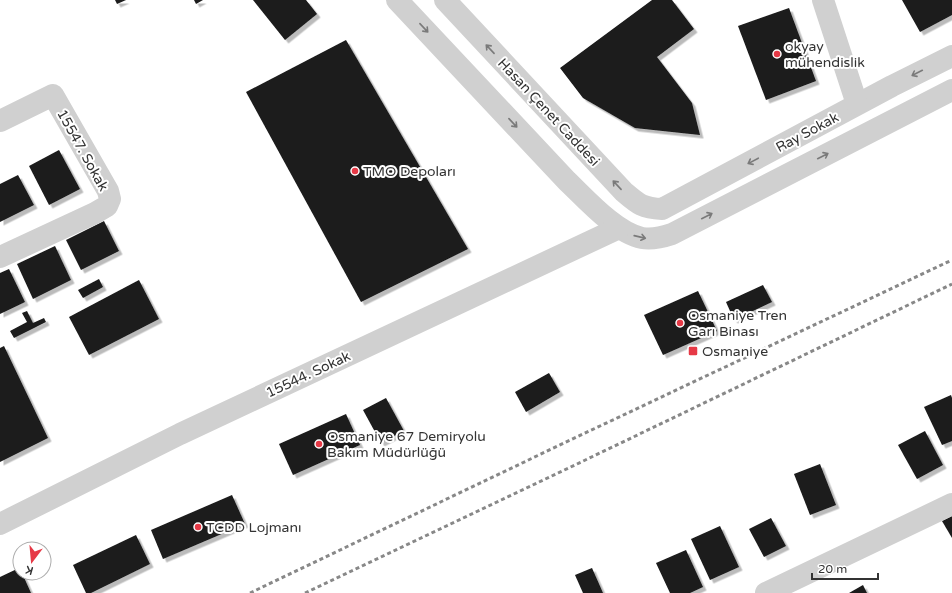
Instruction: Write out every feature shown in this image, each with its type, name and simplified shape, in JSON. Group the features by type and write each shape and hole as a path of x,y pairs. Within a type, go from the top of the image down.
{"street":[{"path":"397,0 567,181 618,228 642,238 656,238 672,234 952,90"},
{"name":"Hasan Çenet Caddesi","path":"445,0 624,192 635,202 647,208 662,209"},
{"path":"823,0 858,104"},
{"name":"Ray Sokak","path":"662,209 858,104 952,56"},
{"name":"15547. Sokak","path":"0,121 53,95 108,191 110,199 107,206 95,213 0,257"},
{"name":"15544. Sokak","path":"0,524 180,434 618,228"},
{"path":"766,593 952,504"}],"building":[{"path":"115,0 126,0 117,4"},
{"path":"194,0 203,0 196,4"},
{"path":"253,0 306,0 317,14 285,40"},
{"path":"652,0 672,0 694,29 657,57 692,103 700,135 635,128 583,98 560,68"},
{"path":"902,0 952,0 952,15 920,32"},
{"name":"okyay mühendislik","path":"789,8 816,81 766,100 738,26"},
{"name":"TMO Depoları","path":"346,40 468,249 361,302 246,92"},
{"path":"59,150 80,189 49,205 29,166"},
{"path":"18,175 34,205 0,222 0,184"},
{"path":"104,221 119,251 81,270 66,240"},
{"path":"55,246 71,280 33,299 17,264"},
{"path":"9,269 25,302 0,314 0,273"},
{"path":"99,279 103,287 83,298 78,290"},
{"path":"139,280 159,319 89,355 69,317"},
{"path":"763,285 772,302 734,320 726,302"},
{"name":"Osmaniye Tren Garı Binası","path":"698,291 717,331 663,355 644,315"},
{"path":"27,311 33,323 44,318 46,322 14,338 10,331 27,322 22,313"},
{"path":"4,346 48,438 0,462 0,348"},
{"path":"549,373 560,392 526,412 515,392"},
{"path":"951,395 952,441 942,445 924,407"},
{"path":"386,398 404,431 381,443 363,410"},
{"name":"Osmaniye 67 Demiryolu Bakım Müdürlüğü","path":"346,414 360,445 293,475 279,444"},
{"path":"925,431 943,465 917,479 898,445"},
{"path":"820,464 836,505 810,515 794,474"},
{"name":"TCDD Lojmanı","path":"232,495 245,524 163,559 151,530"},
{"path":"952,516 952,538 942,521"},
{"path":"771,518 786,546 764,557 749,529"},
{"path":"720,526 739,567 710,580 691,539"},
{"path":"136,535 150,564 91,593 86,593 73,565"},
{"path":"686,550 703,587 690,593 670,593 656,563"},
{"path":"592,568 603,593 583,593 575,575"},
{"path":"12,571 12,581 26,581 31,593 0,593 0,577"},
{"path":"863,585 867,593 849,593"}],"railway":[{"path":"250,593 952,260"},
{"path":"305,593 952,284"}],"place":[{"name":"okyay mühendislik","path":"777,54"},
{"name":"TMO Depoları","path":"355,171"},
{"name":"Osmaniye Tren Garı Binası","path":"680,323"},
{"name":"Osmaniye","path":"693,351"},
{"name":"Osmaniye 67 Demiryolu Bakım Müdürlüğü","path":"319,444"},
{"name":"TCDD Lojmanı","path":"198,527"}]}
